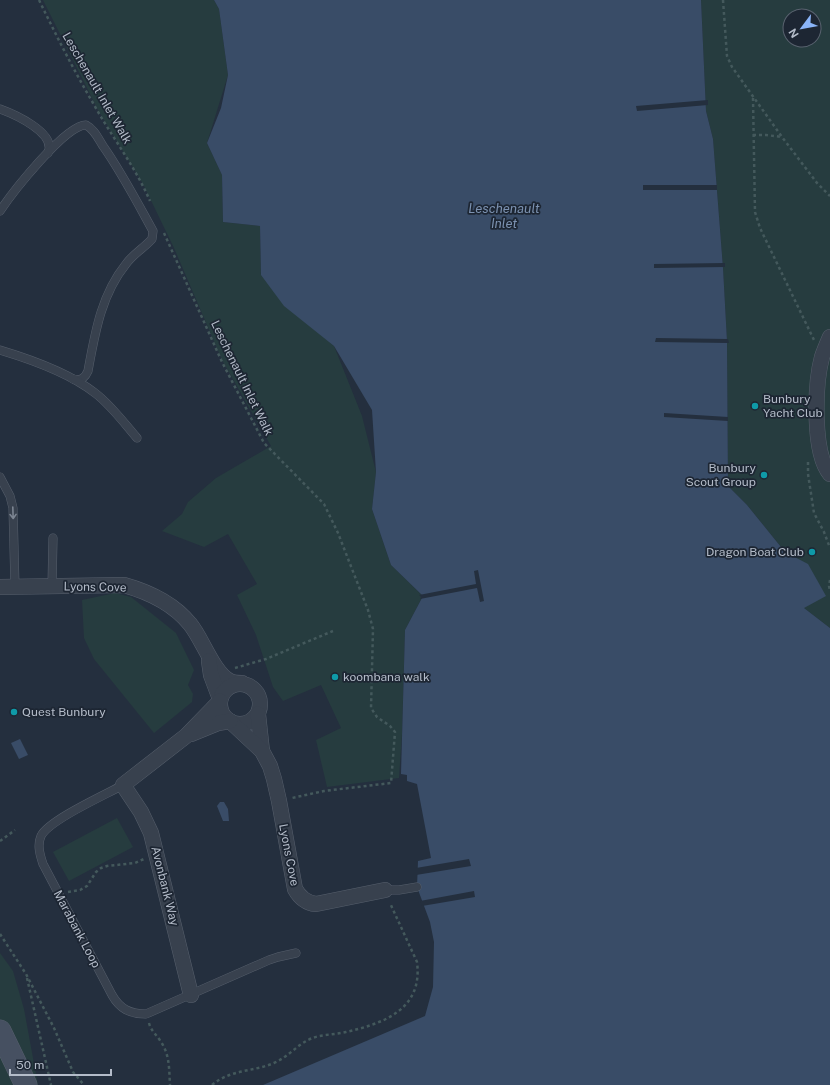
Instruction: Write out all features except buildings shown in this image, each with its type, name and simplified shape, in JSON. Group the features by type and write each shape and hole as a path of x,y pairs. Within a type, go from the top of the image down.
{"main road":[{"path":"0,1032 26,1085"}],"street":[{"path":"830,337 822,358 818,385 817,410 818,435 822,458 826,470 830,474"},
{"name":"Lyons Cove","path":"7,587 124,585 143,591 159,599 181,614 196,632 209,656 220,672 230,681 242,684"},
{"name":"Lyons Cove","path":"209,656 211,675 220,700"},
{"path":"236,684 249,685 258,695 260,708 258,714 250,722 238,725 223,716 220,711 220,700 226,689 236,684"},
{"name":"Marabank Loop","path":"123,785 186,736 220,700"},
{"name":"Lyons Cove","path":"258,714 262,751 274,779 295,889 302,898 310,904 385,890"},
{"name":"Lyons Cove","path":"231,722 262,751"},
{"name":"Marabank Loop","path":"186,736 218,723 231,722"},
{"name":"Avonbank Way","path":"123,785 147,823 157,854 191,994"}],"lane":[{"path":"0,109 19,116 44,136 49,143 48,153"},
{"path":"0,211 48,153 79,126 86,124 106,150 130,188 153,231 150,241 124,266 109,289 98,320 88,371 81,379 73,380"},
{"path":"0,350 52,369 85,386 102,399 137,438"},
{"path":"0,478 10,496 13,508 7,587"},
{"path":"52,586 53,538"},
{"name":"Marabank Loop","path":"123,785 57,820 47,828 40,837 40,855 115,1000 122,1008 129,1012 146,1014"},
{"path":"385,890 399,890 417,887"},
{"path":"146,1014 269,960 296,953"}],"path":[{"name":"Leschenault Inlet Walk","path":"39,0 59,41 93,103 136,174 151,202"},
{"path":"723,0 728,56 732,67 782,137 817,183 830,196"},
{"path":"753,98 755,212 760,228 816,344"},
{"path":"753,135 782,137"},
{"name":"Leschenault Inlet Walk","path":"164,231 222,362 264,443 324,504 338,533 368,610 373,629 371,708 377,717 390,726 395,732 391,783 324,791 279,801"},
{"path":"808,458 808,474 814,513 830,548"},
{"path":"830,580 830,591"},
{"path":"232,669 266,659 333,631"},
{"path":"0,841 16,830"},
{"path":"59,894 80,890 87,886 96,872 101,868 135,863 157,854"},
{"path":"212,1085 228,1075 244,1070 263,1067 276,1062 310,1039 345,1032 378,1022 394,1014 405,1006 414,993 418,982 418,962 385,890"},
{"path":"0,934 26,974 54,1028 73,1072 84,1085"},
{"path":"26,974 51,1085"},
{"path":"146,1014 150,1027 161,1042 166,1053 170,1065 170,1085"}],"green space":[{"path":"43,0 214,0 219,9 228,75 207,143 222,175 223,222 260,226 261,275 310,325 334,346 362,416 376,472 372,509 391,565 423,596 405,630 402,734 399,778 327,787 316,740 341,728 321,685 283,701 273,687 256,635 237,595 257,584 228,534 204,547 162,531 182,514 188,502 216,478 271,446 222,360 174,248 143,184 98,110"},
{"path":"701,0 830,0 830,628 804,608 808,565 785,552 747,505 728,486 727,341 713,139 706,111"},
{"path":"115,593 131,597 176,633 194,670 188,685 193,694 192,702 154,733 94,659 84,638 82,600"},
{"path":"117,818 133,847 69,881 53,852"},
{"path":"0,953 13,971 24,1009 38,1085 32,1085 0,1021"},
{"path":"0,1049 17,1085 0,1085"}],"water":[{"name":"Leschenault Inlet","path":"214,0 701,0 706,111 713,139 723,268 727,341 728,486 747,505 785,552 808,564 826,596 804,608 830,628 830,1085 263,1085 425,1016 433,987 434,942 430,922 417,887 418,861 431,858 417,784 407,781 407,775 401,774 405,630 423,596 391,565 372,509 376,472 372,410 334,346 284,306 261,275 260,226 223,222 222,175 207,143 221,108 228,75 219,9"},
{"path":"20,739 28,755 19,759 11,743"},
{"path":"220,802 224,802 228,809 229,821 223,821 217,806"}],"pier":[{"path":"708,100 708,105 637,111 636,106"},
{"path":"643,185 717,185 717,190 643,190"},
{"path":"725,263 725,267 654,268 654,264"},
{"path":"656,338 728,339 729,343 655,342"},
{"path":"664,413 728,417 728,421 664,417"},
{"path":"478,570 484,601 480,602 477,588 420,599 421,597 419,595 476,584 474,571"},
{"path":"469,859 471,866 416,875 416,868"},
{"path":"474,891 475,897 422,906 420,901"}],"place":[{"name":"Bunbury Yacht Club","path":"755,406"},
{"name":"Bunbury Scout Group","path":"764,475"},
{"name":"Dragon Boat Club","path":"812,552"},
{"name":"koombana walk","path":"335,677"},
{"name":"Quest Bunbury","path":"14,712"}]}
